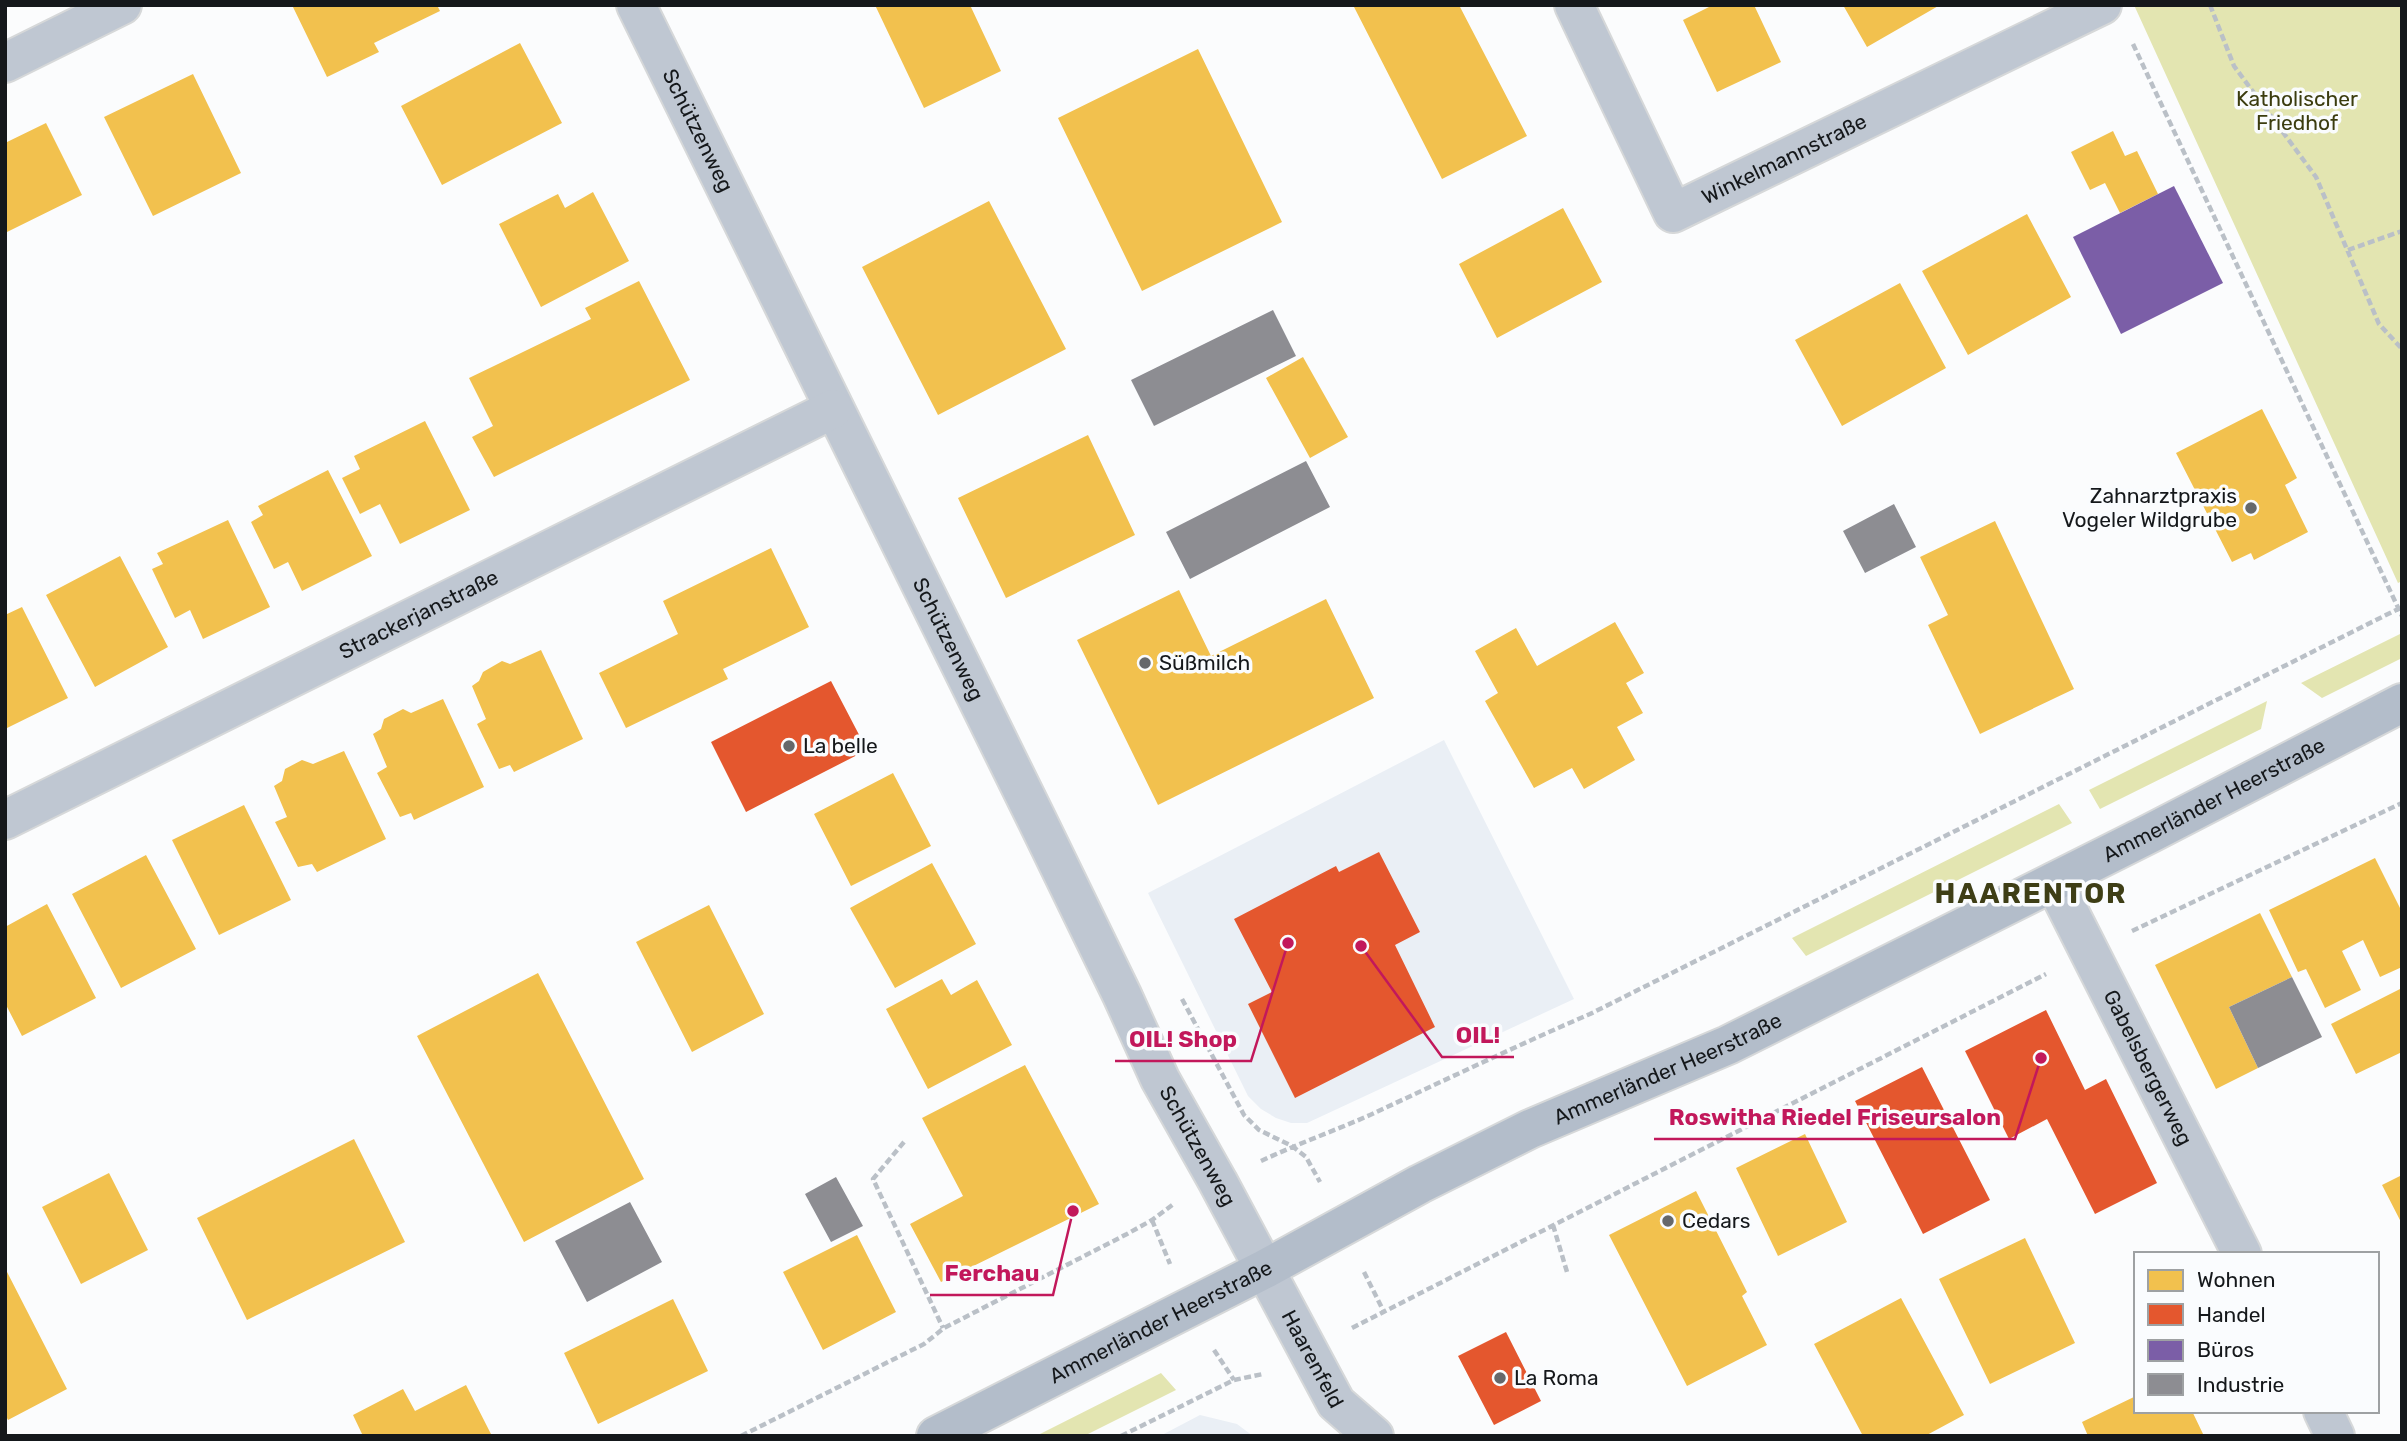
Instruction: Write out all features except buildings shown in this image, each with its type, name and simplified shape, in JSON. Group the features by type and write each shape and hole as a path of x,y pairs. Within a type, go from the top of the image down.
{"street":[{"path":"5,63 122,5"},
{"name":"Schützenweg","path":"636,5 1066,880 1160,1079 1265,1269"},
{"name":"Winkelmannstraße","path":"1574,5 1673,212 2102,5"},
{"name":"Strackerjanstraße","path":"5,820 833,409"},
{"name":"Ammerländer Heerstraße","path":"936,1436 1265,1269 1419,1184 1530,1129 1728,1045 2054,882 2402,703"},
{"name":"Gabelsbergerweg","path":"2054,882 2241,1252"},
{"name":"Haarenfeld","path":"1265,1269 1336,1404 1374,1436"},
{"path":"2324,1413 2335,1436"}],"path":[{"path":"2210,5 2234,66 2316,177 2379,324 2402,349"},
{"path":"2133,43 2402,616"},
{"path":"2348,250 2402,231"},
{"path":"1262,1160 1367,1116 1492,1056 1590,1014 2400,608"},
{"path":"1357,1325 2088,952 2402,803"},
{"path":"1176,990 1244,1115 1259,1130 1292,1146 1306,1157 1313,1170"},
{"path":"904,1142 873,1179 944,1328"},
{"path":"741,1436 924,1344 944,1328 1152,1220 1175,1203"},
{"path":"1152,1220 1167,1260"},
{"path":"1553,1225 1567,1272"},
{"path":"1370,1284 1384,1312"},
{"path":"1218,1358 1234,1380"},
{"path":"1121,1436 1234,1380 1261,1375"}],"shaded area":[{"path":"1444,740 1574,999 1307,1123 1291,1123 1276,1118 1261,1109 1248,1096 1148,893"},
{"path":"1200,1415 1237,1424 1253,1436 1160,1436"}],"green space":[{"name":"Katholischer Friedhof","path":"2134,5 2402,5 2402,581 2398,583"},
{"path":"2402,633 2402,658 2322,698 2301,683"},
{"path":"2267,701 2261,729 2100,809 2089,790"},
{"path":"2059,804 2072,823 1806,956 1792,938"},
{"path":"1161,1373 1176,1390 1084,1436 1036,1436"}],"place":[{"name":"Zahnarztpraxis Vogeler Wildgrube","path":"2251,508"},
{"name":"Süßmilch","path":"1145,663"},
{"name":"La belle","path":"789,746"},
{"name":"OIL! Shop","path":"1288,943"},
{"name":"OIL!","path":"1361,946"},
{"name":"Roswitha Riedel Friseursalon","path":"2041,1058"},
{"name":"Ferchau","path":"1073,1211"},
{"name":"Cedars","path":"1668,1221"},
{"name":"La Roma","path":"1500,1378"}],"district":[{"name":"HAARENTOR","path":"2031,893"}]}
